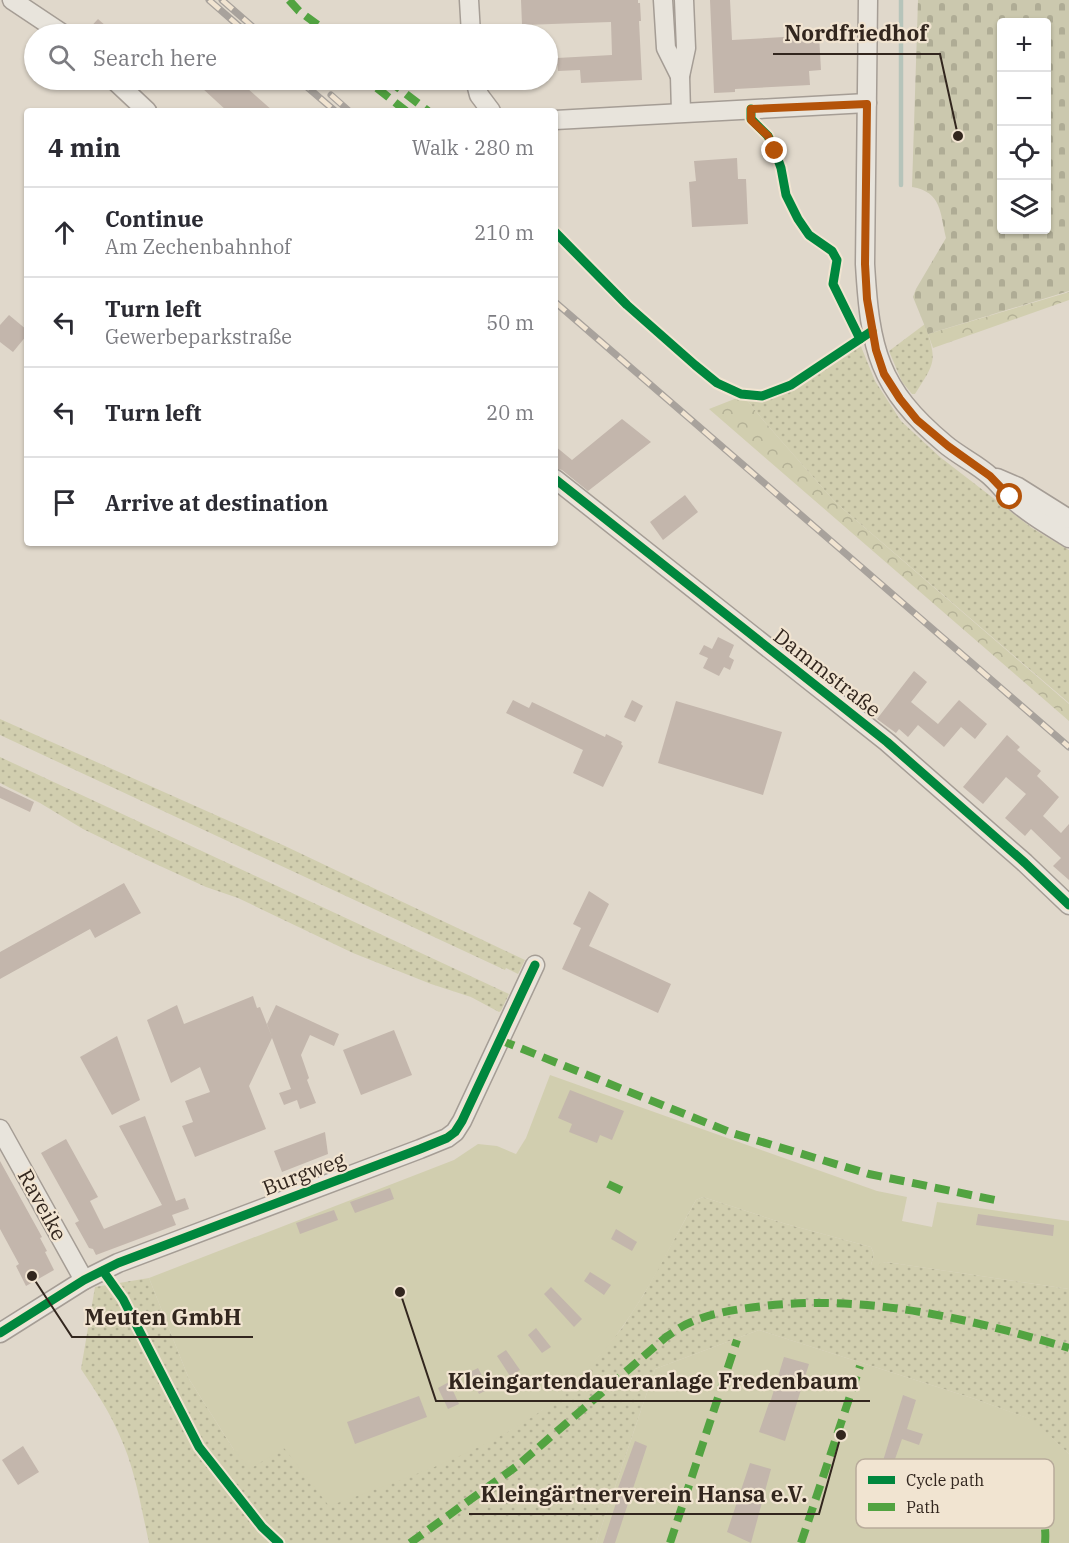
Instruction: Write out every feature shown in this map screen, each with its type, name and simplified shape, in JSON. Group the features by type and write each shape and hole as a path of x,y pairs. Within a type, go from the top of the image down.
{"street":[{"path":"12,0 48,24"},
{"path":"469,0 470,24"},
{"path":"663,0 666,48 680,76"},
{"path":"681,112 680,76 686,48 684,0"},
{"path":"868,0 865,264 867,299 876,350 884,374 917,420 990,476 1010,497 1037,519 1069,538"},
{"path":"125,90 144,108"},
{"path":"478,90 489,108"},
{"path":"558,120 867,104"},
{"path":"990,476 1018,487 1069,519"},
{"name":"Dammstraße","path":"558,481 887,742 1025,863 1069,905"},
{"name":"Burgweg","path":"0,1332 84,1280 118,1263 447,1138 455,1132 462,1121 535,965"},
{"name":"Raveike","path":"0,1129 84,1280"}],"green space":[{"path":"918,0 1069,0 1069,291 928,334 913,297 946,238 938,205 929,194 912,187"},
{"path":"1069,292 1069,300 933,348 928,334"},
{"path":"925,324 933,354 931,367 915,394 912,394 902,382 889,351"},
{"path":"860,344 875,381 901,421 940,457 1032,528 1069,550 1069,703 835,502 746,399 774,395 800,385"},
{"path":"737,398 746,399 835,502 1069,704 1069,721 709,409"},
{"path":"0,719 285,846 525,960 518,974 506,968 505,970 0,735"},
{"path":"0,757 509,994 501,1011 471,997 353,953 238,898 206,887 83,829 40,803 0,783"},
{"path":"550,1075 877,1191 907,1197 902,1221 932,1227 937,1202 1069,1221 1069,1289 886,1262 878,1267 871,1265 874,1254 871,1247 786,1224 703,1197 696,1200 643,1296 605,1349 563,1393 516,1427 465,1454 329,1506 284,1448 250,1469 234,1450 189,1379 149,1278 454,1160 478,1144 497,1146 516,1154 526,1138"},
{"path":"703,1197 786,1224 871,1247 874,1254 871,1265 886,1262 1069,1289 1069,1454 1032,1420 975,1399 759,1330 655,1369 596,1543 149,1543 125,1447 106,1409 81,1369 95,1287 149,1278 189,1379 234,1450 283,1448 428,1469 507,1432 542,1410 596,1359 622,1328 644,1294 696,1200"},
{"path":"759,1330 975,1399 1033,1420 1069,1454 1069,1543 596,1543 655,1369"}],"building":[{"path":"521,0 638,0 641,21 639,21 642,80 581,83 580,70 558,71 558,58 612,55 611,22 522,24"},
{"path":"710,0 730,0 732,40 819,35 821,70 809,71 810,85 735,89 735,92 714,93"},
{"path":"98,19 104,24 93,24"},
{"path":"204,90 249,90 270,108 224,108"},
{"path":"737,158 738,179 746,179 748,224 692,227 689,182 696,181 694,161"},
{"path":"9,315 24,328 24,339 13,352 0,342 0,325"},
{"path":"622,419 651,442 588,491 558,469 558,448 572,460"},
{"path":"685,495 698,512 663,540 650,522"},
{"path":"718,637 734,645 729,657 734,660 730,670 724,667 719,676 703,668 708,658 699,654 704,645 712,649"},
{"path":"914,671 927,682 911,702 938,724 959,700 987,724 975,739 961,727 944,747 918,725 908,737 899,729 896,733 877,719"},
{"path":"513,700 529,708 532,702 605,737 606,734 622,742 623,746 603,787 573,773 583,750 506,713"},
{"path":"632,700 643,706 635,722 624,717"},
{"path":"676,701 782,732 763,795 658,763"},
{"path":"1007,735 1020,747 1017,750 1041,771 1037,776 1059,797 1043,816 1061,833 1069,824 1069,880 1053,866 1061,858 1031,829 1025,836 1005,818 1026,794 1006,777 983,804 963,787"},
{"path":"0,786 34,802 30,812 0,798"},
{"path":"124,883 141,913 95,938 90,929 0,979 0,952"},
{"path":"589,891 609,904 589,946 671,984 658,1013 562,969 581,928 573,924"},
{"path":"253,996 272,1037 267,1024 276,1005 339,1034 334,1046 310,1035 301,1055 316,1103 300,1109 297,1100 284,1105 279,1093 291,1089 272,1038 249,1086 266,1129 195,1157 182,1126 193,1122 185,1101 210,1092 200,1067 171,1083 147,1020 177,1005 184,1024"},
{"path":"394,1030 412,1075 361,1095 343,1050"},
{"path":"117,1036 140,1100 112,1115 80,1057"},
{"path":"570,1090 624,1111 612,1140 600,1135 597,1143 569,1132 572,1124 558,1118"},
{"path":"145,1116 176,1201 185,1198 189,1209 172,1215 176,1225 96,1255 93,1249 89,1248 75,1223 79,1221 41,1153 66,1139 98,1197 90,1201 104,1229 162,1205 119,1126"},
{"path":"325,1132 328,1154 282,1172 274,1151"},
{"path":"0,1161 42,1237 40,1238 47,1251 45,1252 54,1270 26,1286 16,1266 19,1264 0,1229"},
{"path":"390,1188 394,1199 355,1213 350,1202"},
{"path":"334,1210 338,1220 300,1234 296,1223"},
{"path":"978,1214 1054,1225 1053,1236 976,1225"},
{"path":"616,1229 637,1242 632,1251 611,1239"},
{"path":"590,1272 611,1285 604,1295 584,1281"},
{"path":"551,1287 582,1319 574,1327 544,1294"},
{"path":"536,1328 551,1347 542,1353 528,1335"},
{"path":"506,1350 520,1370 510,1376 497,1356"},
{"path":"784,1357 809,1364 785,1441 759,1432"},
{"path":"478,1368 489,1389 479,1394 468,1373"},
{"path":"449,1382 459,1404 448,1409 438,1388"},
{"path":"903,1395 916,1400 907,1429 923,1434 919,1445 902,1439 895,1459 884,1459"},
{"path":"419,1396 427,1417 355,1444 347,1422"},
{"path":"635,1441 647,1446 615,1543 603,1543 617,1500 614,1499"},
{"path":"23,1446 39,1472 18,1485 2,1460"},
{"path":"750,1463 771,1469 751,1543 727,1532"}],"waterway":[{"path":"901,0 901,185"}],"railway":[{"path":"209,0 237,24"},
{"path":"222,0 250,24"},
{"path":"311,90 332,108"},
{"path":"331,95 346,108"},
{"path":"558,305 1069,747"}],"marked path":[{"path":"289,0 317,24"},
{"path":"380,90 402,108"},
{"path":"401,90 424,108"},
{"path":"500,1040 732,1133 869,1174 995,1200"},
{"path":"608,1184 627,1193"},
{"path":"410,1543 517,1466 666,1337 686,1324 708,1316 745,1308 803,1303 880,1306 956,1319 1069,1348"},
{"path":"670,1543 737,1340"},
{"path":"801,1543 860,1366"},
{"path":"1044,1528 1045,1543"}],"cycle path":[{"path":"751,109 751,119 768,136 775,151 786,195 798,219 809,235 832,251 837,260 833,284 860,339"},
{"path":"558,235 627,305 695,365 717,383 741,394 762,396 791,385 872,331"},
{"path":"558,481 887,742 1025,863 1069,905"},
{"path":"0,1333 84,1280 118,1263 447,1138 455,1132 462,1121 535,965"},
{"path":"103,1271 123,1299 199,1447 262,1527 279,1543"}],"place":[{"name":"Nordfriedhof","path":"958,136"},
{"name":"Meuten GmbH","path":"32,1276"},
{"name":"Kleingartendaueranlage Fredenbaum","path":"400,1292"},
{"name":"Kleingärtnerverein Hansa e.V.","path":"841,1435"}],"route":[{"path":"775,151 768,136 751,120 751,109 867,104 865,264 867,299 876,350 884,374 917,420 990,476 1010,497"}]}
